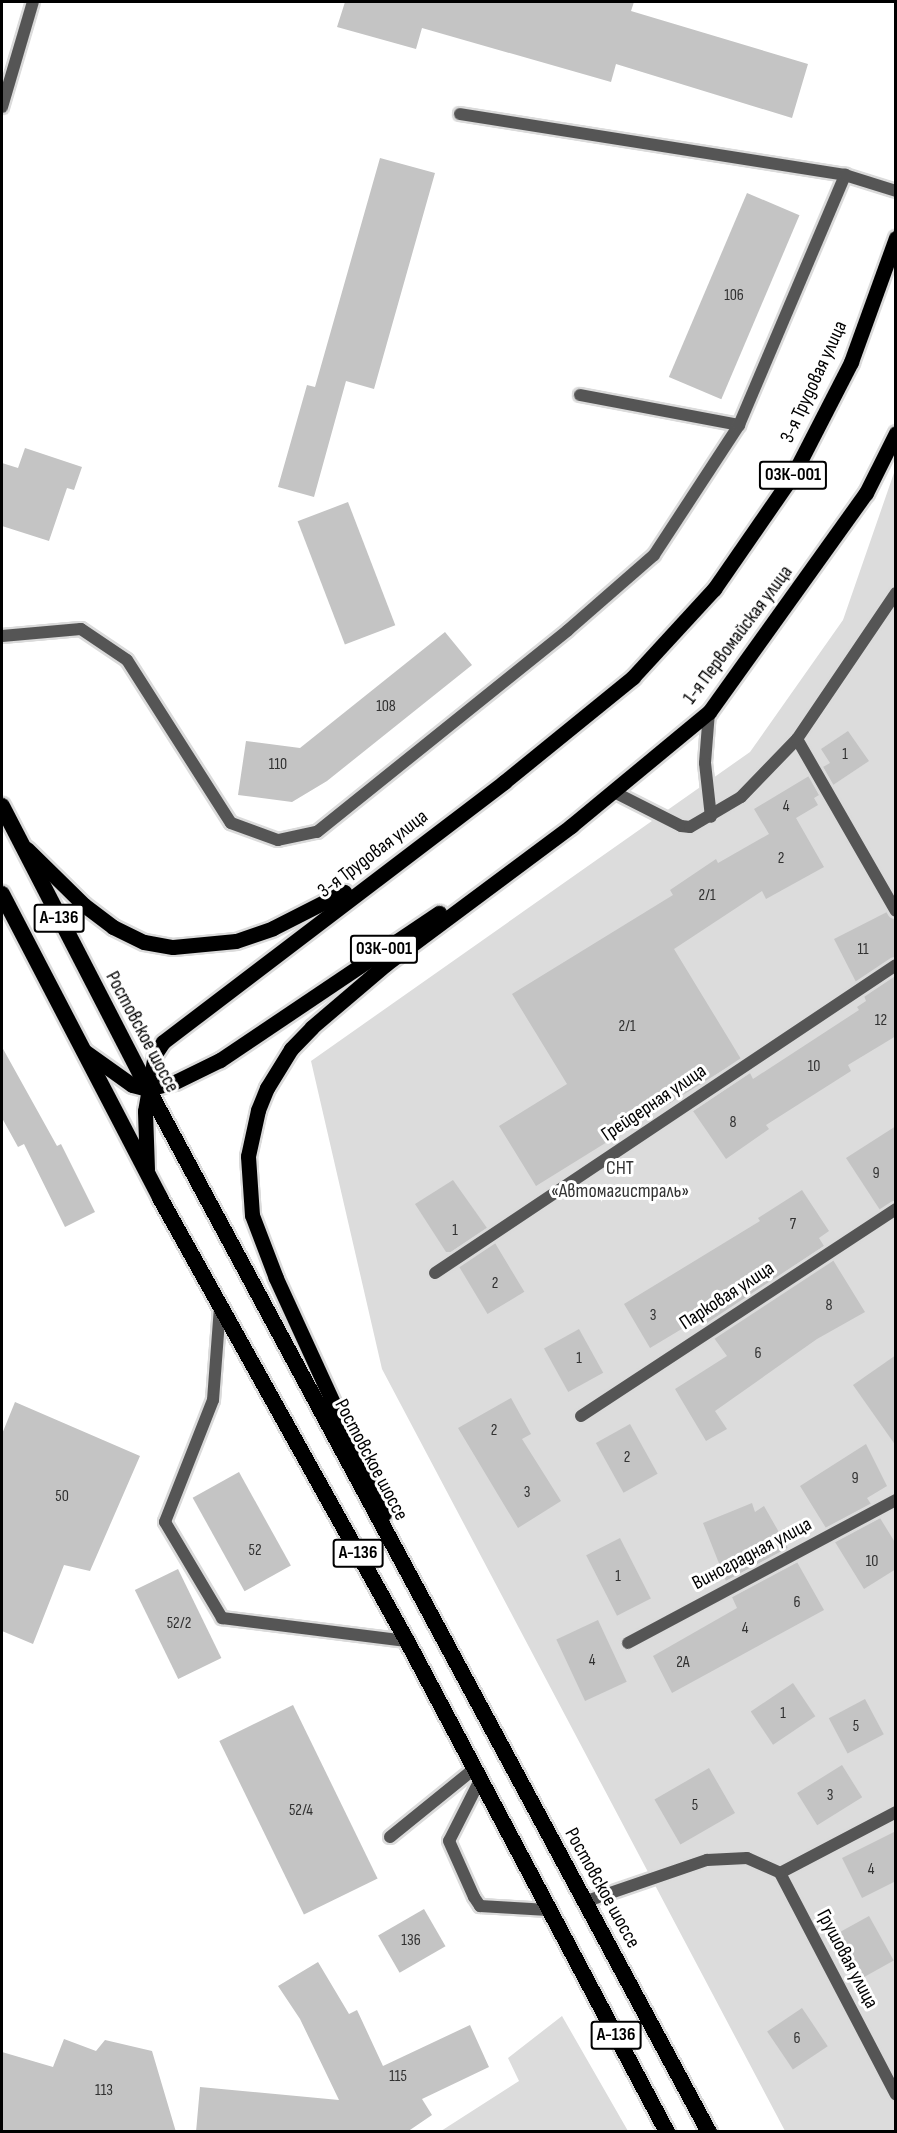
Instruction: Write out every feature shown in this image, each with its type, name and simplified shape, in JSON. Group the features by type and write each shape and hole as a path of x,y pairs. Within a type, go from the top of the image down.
{"highway":[{"name":"Ростовское шоссе","path":"2,806 148,1089 709,2132"},
{"name":"А-136","path":"2,894 81,1048 220,1306 407,1641 667,2132"}],"main road":[{"name":"3-я Трудовая улица","path":"148,1089 155,1054 163,1042 381,873 504,782 633,677 714,590 793,475 850,362 896,238"},
{"name":"1-я Первомайская улица","path":"571,826 709,712 866,493 896,433"},
{"name":"03К-001","path":"148,1089 175,1083 220,1060 571,826"},
{"name":"03К-001","path":"252,1215 248,1156 252,1130 267,1088 291,1049 386,964 571,826"},
{"name":"03К-001","path":"19,841 84,905 112,927 144,942 173,947 211,946 273,928 381,873"},
{"name":"А-136","path":"81,1048 114,1075 148,1089 144,1133 147,1169"},
{"name":"А-136","path":"252,1215 276,1278 425,1605"}],"street":[{"path":"2,107 33,2"},
{"path":"460,114 845,175 896,191"},
{"path":"2,636 81,629 127,660 231,823 278,840 317,832 568,630 654,555 739,425 845,175"},
{"path":"580,395 739,425"},
{"path":"614,792 681,826 690,827 711,817 741,797 797,739 896,593"},
{"path":"709,712 705,763 711,817"},
{"path":"797,739 896,910"},
{"name":"Грейдерная улица","path":"435,1273 896,965"},
{"name":"Парковая улица","path":"581,1416 896,1209"},
{"path":"220,1306 213,1400 165,1522 222,1618 407,1641"},
{"name":"Виноградная улица","path":"628,1643 896,1500"},
{"path":"390,1837 477,1774"},
{"path":"477,1774 449,1841 474,1897 480,1906 548,1910"},
{"path":"584,1902 707,1860 747,1858 780,1873 896,1812"},
{"name":"Грушовая улица","path":"780,1873 896,2095"}],"green space":[{"name":"СНТ «Автомагистраль»","path":"895,470 895,2131 785,2131 382,1369 311,1061 750,752 843,620"},
{"path":"562,2016 628,2131 441,2131 519,2081 508,2058"}],"building":[{"path":"345,2 634,2 631,11 808,64 792,118 616,64 611,82 422,28 416,49 337,27"},
{"path":"380,158 435,173 374,389 346,381 314,497 278,487 307,385 315,387"},
{"path":"747,193 799,215 721,399 669,377"},
{"path":"25,448 82,467 74,490 67,488 49,541 2,526 2,463 18,468"},
{"path":"348,502 395,625 345,645 298,521"},
{"path":"445,632 472,665 327,781 292,802 238,795 246,741 300,748"},
{"path":"848,731 869,761 833,785 823,767 830,763 821,749"},
{"path":"809,776 819,795 814,798 818,805 796,818 824,867 766,899 762,891 674,949 741,1059 536,1186 499,1126 567,1084 512,994 673,895 670,890 716,859 718,863 769,834 754,809"},
{"path":"887,912 896,919 896,957 856,982 834,939"},
{"path":"896,975 896,1036 848,1065 851,1071 766,1125 769,1129 726,1159 693,1111 750,1073 753,1079 859,1010 857,1007 866,1001 864,996"},
{"path":"2,1047 57,1146 61,1144 95,1212 65,1227 24,1144 18,1147 2,1118"},
{"path":"896,1126 896,1201 880,1210 846,1158"},
{"path":"453,1180 487,1228 451,1252 446,1252 415,1204"},
{"path":"802,1190 829,1231 819,1238 824,1246 705,1325 700,1318 650,1348 624,1304 760,1221 758,1218"},
{"path":"495,1243 524,1292 487,1314 458,1265"},
{"path":"833,1260 865,1312 817,1339 715,1411 727,1429 706,1441 675,1389 727,1356 714,1338"},
{"path":"579,1329 603,1373 568,1392 544,1348"},
{"path":"896,1355 896,1446 853,1385"},
{"path":"511,1398 531,1434 522,1439 561,1501 518,1528 458,1428"},
{"path":"15,1402 140,1456 90,1571 64,1565 33,1644 2,1631 2,1434"},
{"path":"630,1424 658,1474 624,1493 596,1443"},
{"path":"866,1444 887,1486 867,1498 871,1504 826,1528 800,1486"},
{"path":"239,1472 291,1566 245,1591 193,1498"},
{"path":"752,1503 755,1512 764,1506 788,1548 726,1581 703,1523"},
{"path":"880,1518 896,1544 896,1569 864,1589 835,1542"},
{"path":"620,1538 651,1599 617,1616 586,1555"},
{"path":"797,1562 824,1610 672,1693 653,1656 737,1608 732,1597"},
{"path":"178,1569 221,1658 178,1679 135,1590"},
{"path":"598,1620 627,1682 585,1701 556,1639"},
{"path":"793,1683 815,1716 773,1745 751,1712"},
{"path":"865,1699 884,1734 848,1754 829,1718"},
{"path":"293,1705 378,1878 304,1914 219,1741"},
{"path":"842,1765 862,1797 817,1825 797,1793"},
{"path":"709,1768 735,1813 680,1845 654,1800"},
{"path":"896,1831 896,1881 862,1898 842,1858"},
{"path":"424,1909 446,1946 400,1973 378,1936"},
{"path":"869,1916 894,1961 855,1982 831,1937"},
{"path":"318,1962 349,2014 357,2010 383,2066 470,2025 489,2067 422,2099 432,2115 407,2132 196,2132 200,2087 339,2100 300,2019 278,1986"},
{"path":"802,2008 828,2046 793,2070 767,2031"},
{"path":"64,2039 96,2051 105,2040 152,2051 176,2132 2,2132 2,2052 53,2067"}]}
